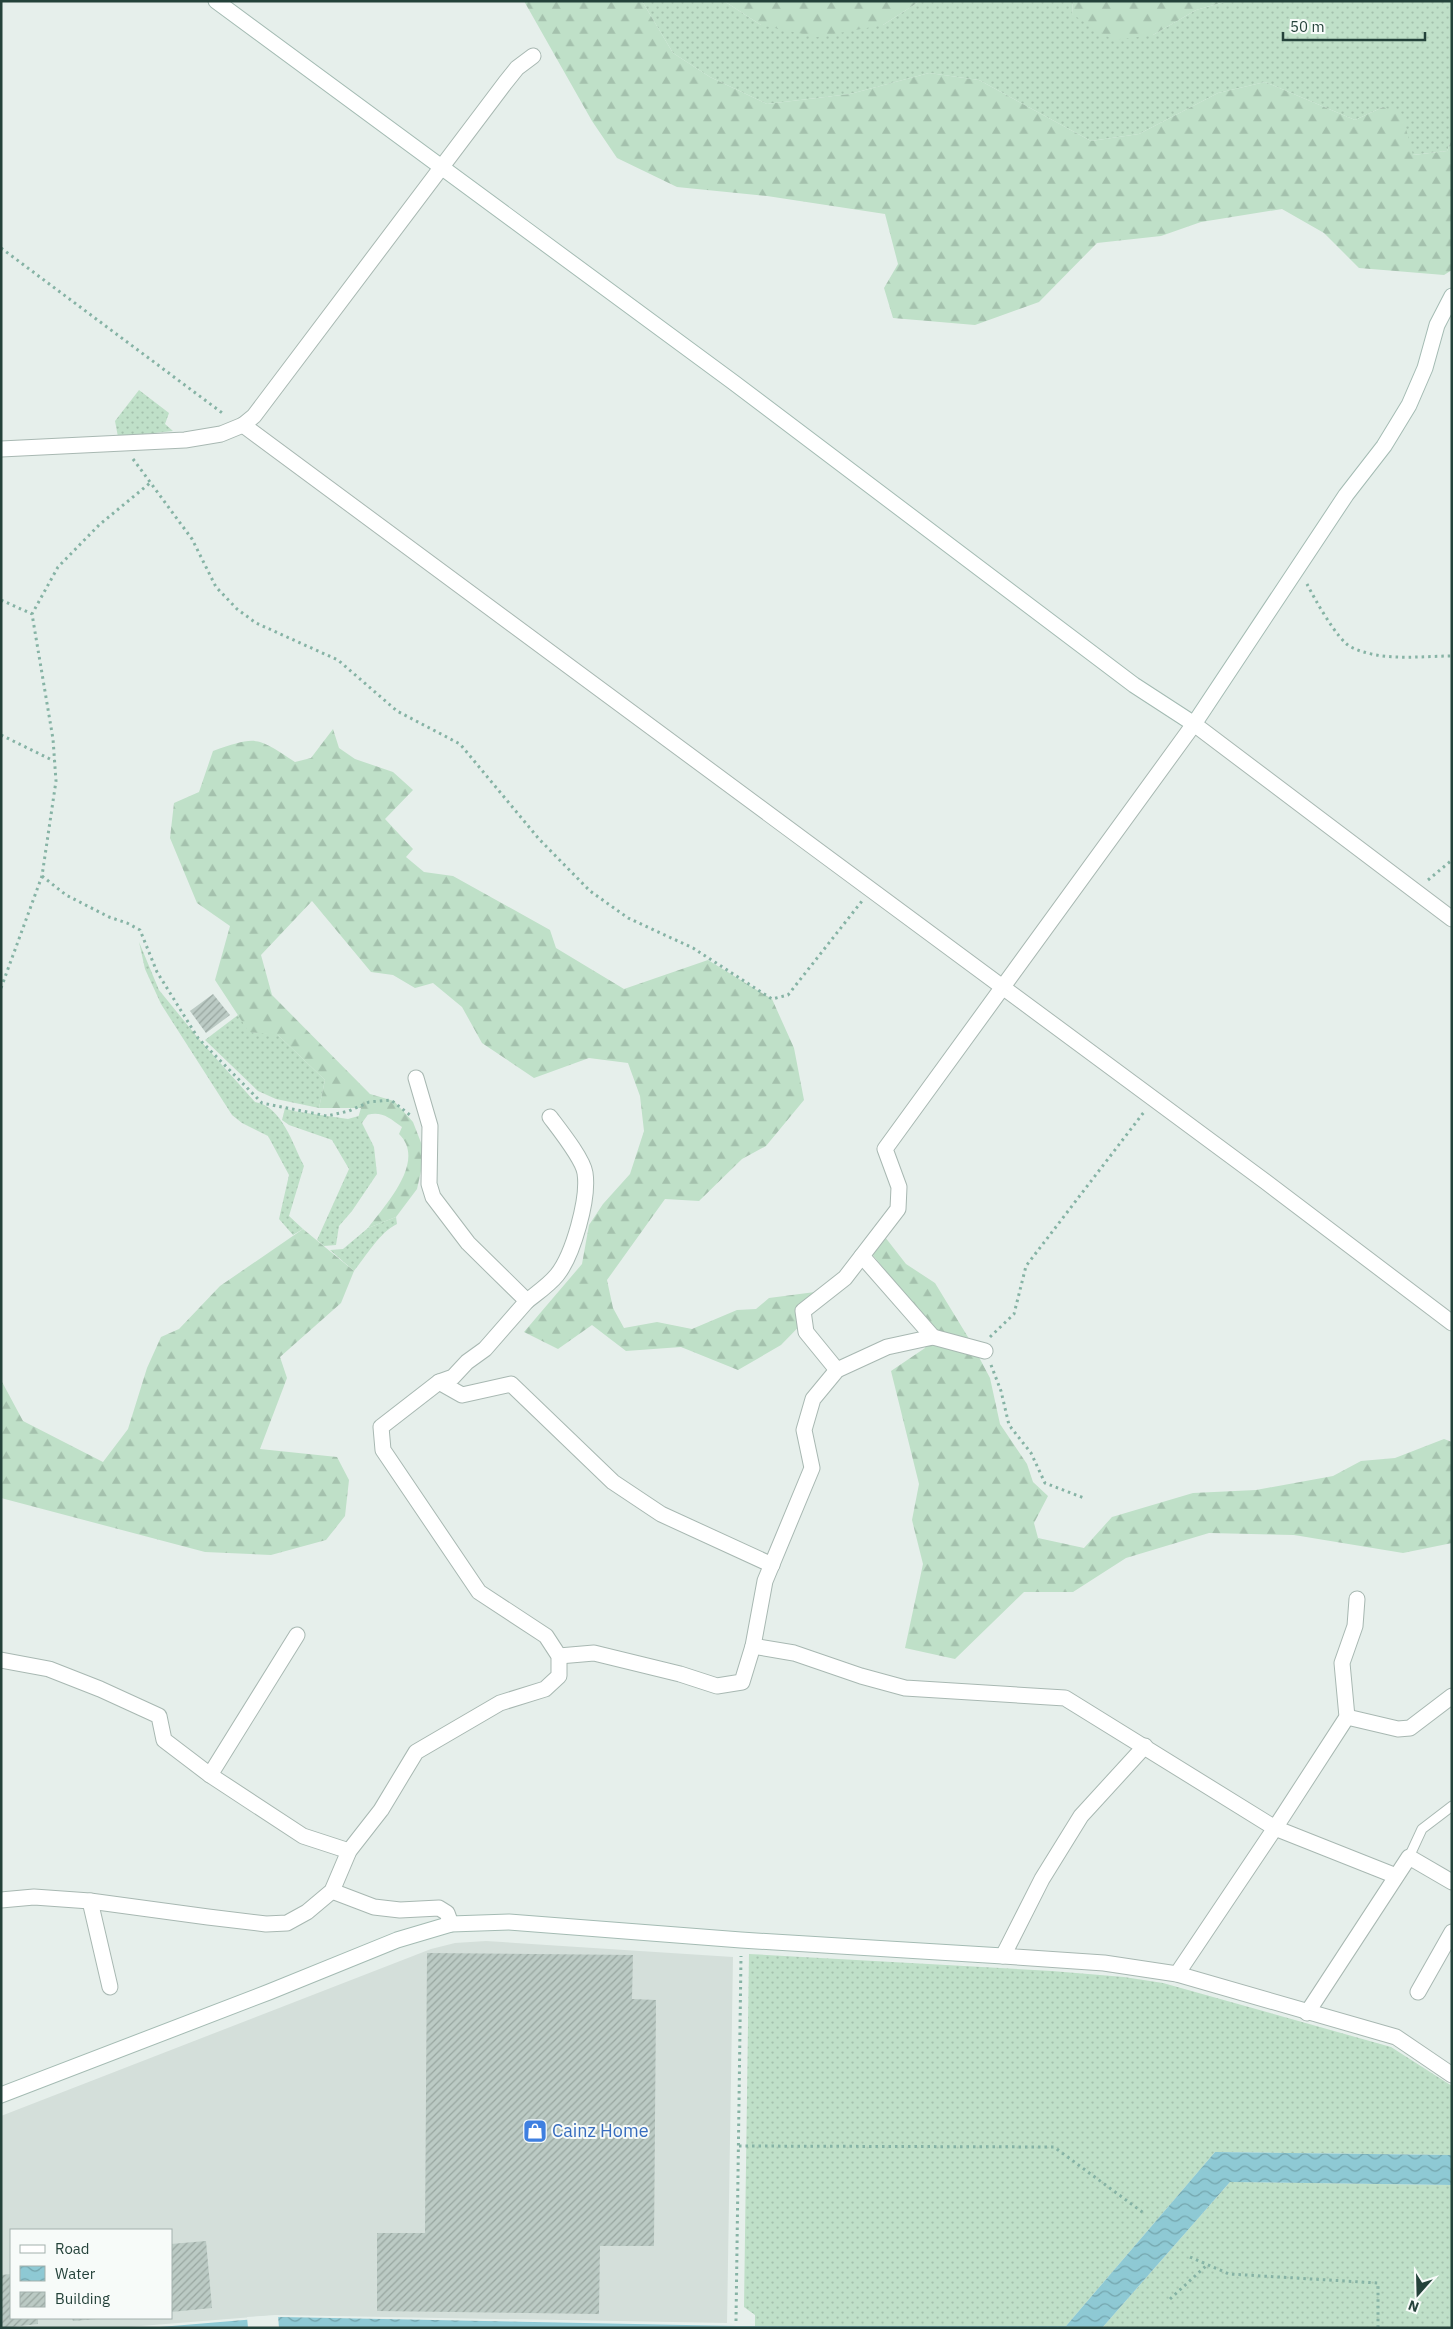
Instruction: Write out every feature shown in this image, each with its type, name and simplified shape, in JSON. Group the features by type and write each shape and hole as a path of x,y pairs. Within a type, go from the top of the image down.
{"street":[{"path":"216,1 725,376 1134,684 1194,724 1452,919"},
{"path":"1,449 185,440 221,434 240,427 254,416 505,83 517,68 533,56"},
{"path":"837,1370 806,1332 803,1311 845,1278 898,1209 899,1186 885,1149 1194,724 1346,495 1384,446 1409,405 1424,368 1437,325 1452,296"},
{"path":"240,427 1003,988 1452,1323"},
{"path":"416,1078 430,1126 430,1184 433,1197 468,1243 528,1301"},
{"path":"1,1900 34,1897 90,1901 266,1924 287,1923 307,1912 332,1891 349,1851 381,1810 416,1752 500,1703 545,1689 559,1676 559,1656 546,1636 479,1592 383,1450 381,1427 439,1382 453,1377 467,1362 485,1350 528,1301 557,1275 577,1235 585,1195 585,1172 567,1140 550,1117"},
{"path":"862,1256 933,1337"},
{"path":"559,1656 594,1653 680,1674 717,1686 742,1682 753,1646 766,1580 812,1468 804,1430 813,1399 837,1370 887,1347 933,1337 985,1351"},
{"path":"439,1382 462,1395 511,1384 613,1482 661,1514 772,1565"},
{"path":"1177,1974 1347,1717 1342,1663 1355,1626 1357,1600"},
{"path":"210,1775 297,1635"},
{"path":"753,1646 794,1653 861,1676 905,1688 1065,1698 1275,1828 1396,1876"},
{"path":"1,1660 49,1669 100,1689 159,1716 164,1740 210,1775 303,1836 349,1851"},
{"path":"1347,1717 1398,1729 1410,1728 1452,1696"},
{"path":"1003,1956 1042,1878 1082,1816 1145,1746"},
{"path":"1307,2013 1409,1857 1452,1882"},
{"path":"332,1891 374,1907 400,1910 439,1908 446,1913 451,1924"},
{"path":"90,1901 110,1987"},
{"path":"1,2095 269,1992 397,1940 451,1924 509,1922 742,1940 1104,1963 1177,1974 1307,2013 1396,2037 1452,2075"},
{"path":"1418,1992 1452,1932"}],"lane":[{"path":"1409,1857 1422,1829 1452,1806"}],"path":[{"path":"1,248 240,427"},
{"path":"123,443 192,539 216,587 237,609 256,624 338,660 397,711 460,744 539,839 590,891 628,918 693,948 772,999 788,996 870,891"},
{"path":"1,988 42,876 56,781 53,739 32,614 58,567 99,525 150,483"},
{"path":"1298,567 1322,612 1350,647 1374,654 1398,657 1452,656"},
{"path":"1,600 32,614"},
{"path":"1,735 55,761"},
{"path":"1414,891 1452,860"},
{"path":"42,876 66,895 109,917 127,922 140,930 157,972 198,1038 262,1103 327,1116 349,1111 369,1102 391,1100 423,1126 430,1137"},
{"path":"1084,1498 1045,1483 1030,1453 1009,1424 1001,1391 985,1351 987,1339 1014,1314 1026,1266 1154,1100"},
{"path":"736,2320 741,1956"},
{"path":"738,2146 1054,2147 1146,2214"},
{"path":"1190,2257 1229,2274 1378,2284 1378,2328"},
{"path":"1170,2299 1207,2265"}],"shaded area":[{"path":"486,1941 733,1957 727,2323 278,2315 116,2328 1,2328 1,2116 431,1949 455,1943"}],"green space":[{"path":"524,1 642,1 673,53 710,77 767,104 850,94 929,73 979,80 1091,141 1139,134 1218,93 1265,82 1355,120 1383,107 1402,114 1413,155 1447,151 1452,139 1452,270 1444,275 1359,268 1324,233 1282,209 1201,222 1161,236 1097,243 1039,302 975,325 893,318 884,288 898,264 885,214 767,196 677,187 617,158 592,121"},
{"path":"642,1 724,1 761,25 883,25 920,1 1073,1 1072,14 1153,35 1196,10 1228,1 1452,1 1452,139 1447,151 1412,155 1383,107 1355,120 1265,82 1218,93 1139,134 1091,141 979,80 929,73 850,94 767,104 710,77 673,53"},
{"path":"724,1 920,1 883,25 817,37 761,25"},
{"path":"1073,1 1228,1 1196,10 1153,35 1113,40 1072,14"},
{"path":"139,390 169,413 165,424 173,431 118,437 115,421"},
{"path":"333,729 339,748 355,759 393,772 413,790 385,819 413,849 406,857 424,872 453,876 550,930 556,948 624,989 708,960 772,999 794,1048 804,1100 766,1146 742,1159 699,1201 665,1199 607,1280 613,1308 624,1328 657,1322 692,1329 737,1310 756,1309 769,1298 815,1292 822,1303 781,1345 738,1370 681,1347 626,1351 592,1325 558,1349 524,1332 582,1264 589,1225 603,1204 630,1174 644,1131 640,1096 628,1063 589,1058 534,1078 482,1043 462,1007 433,983 415,988 393,975 371,972 312,901 261,955 272,995 370,1094 394,1101 413,1122 425,1153 417,1189 396,1217 368,1228 393,1195 406,1170 408,1157 406,1145 399,1134 402,1127 382,1115 371,1114 358,1118 361,1108 319,1108 325,1080 278,1035 249,1032 215,980 230,926 197,903 170,838 174,803 199,792 213,751 239,743 256,741 272,747 295,762 311,758"},
{"path":"139,942 159,990 198,1038 255,1102 273,1111 286,1128 304,1166 289,1216 303,1229 293,1235 279,1219 289,1175 268,1136 242,1123 232,1115 161,1004 145,969"},
{"path":"238,1015 250,1032 277,1034 325,1080 319,1108 276,1099 258,1091 205,1040"},
{"path":"285,1108 293,1111 348,1119 369,1113 362,1123 374,1147 377,1174 352,1211 339,1226 336,1245 324,1246 317,1240 349,1169 332,1140 289,1125 282,1120"},
{"path":"396,1217 397,1224 379,1238 354,1271 330,1250 343,1249 368,1228"},
{"path":"303,1229 354,1271 341,1303 280,1357 287,1378 260,1449 337,1457 349,1480 345,1516 326,1540 271,1555 205,1552 1,1498 1,1380 23,1421 103,1462 128,1429 147,1368 161,1337 179,1329 220,1286"},
{"path":"885,1237 906,1264 935,1283 971,1342 990,1378 1000,1424 1027,1464 1033,1482 1048,1496 1034,1523 1038,1538 1084,1548 1112,1517 1193,1493 1256,1490 1333,1476 1361,1461 1395,1458 1444,1439 1452,1442 1452,1543 1403,1553 1294,1535 1209,1533 1126,1558 1073,1592 1024,1592 955,1659 905,1648 923,1564 912,1520 919,1484 891,1371 925,1348 930,1325 872,1254"},
{"path":"749,1954 1052,1971 1124,1977 1163,1983 1391,2047 1452,2086 1452,2155 1215,2152 1066,2326 755,2326 755,2315 744,2307"},
{"path":"1230,2182 1452,2185 1452,2328 1102,2328"}],"water":[{"path":"1215,2152 1452,2155 1452,2185 1230,2182 1102,2328 148,2328 280,2317 737,2326 1066,2326"}],"pier":[{"path":"278,2315 279,2328 248,2328 247,2317"}],"building":[{"path":"213,994 230,1015 206,1033 190,1011"},
{"path":"427,1953 633,1955 632,1999 656,2000 654,2246 600,2246 599,2314 377,2311 377,2233 425,2233"},
{"path":"206,2241 212,2308 172,2312 172,2244"},
{"path":"10,2274 10,2319 38,2319 38,2324 1,2328 1,2275"},
{"path":"72,2319 96,2319 73,2321"}],"place":[{"name":"Cainz Home","path":"535,2131"}]}
